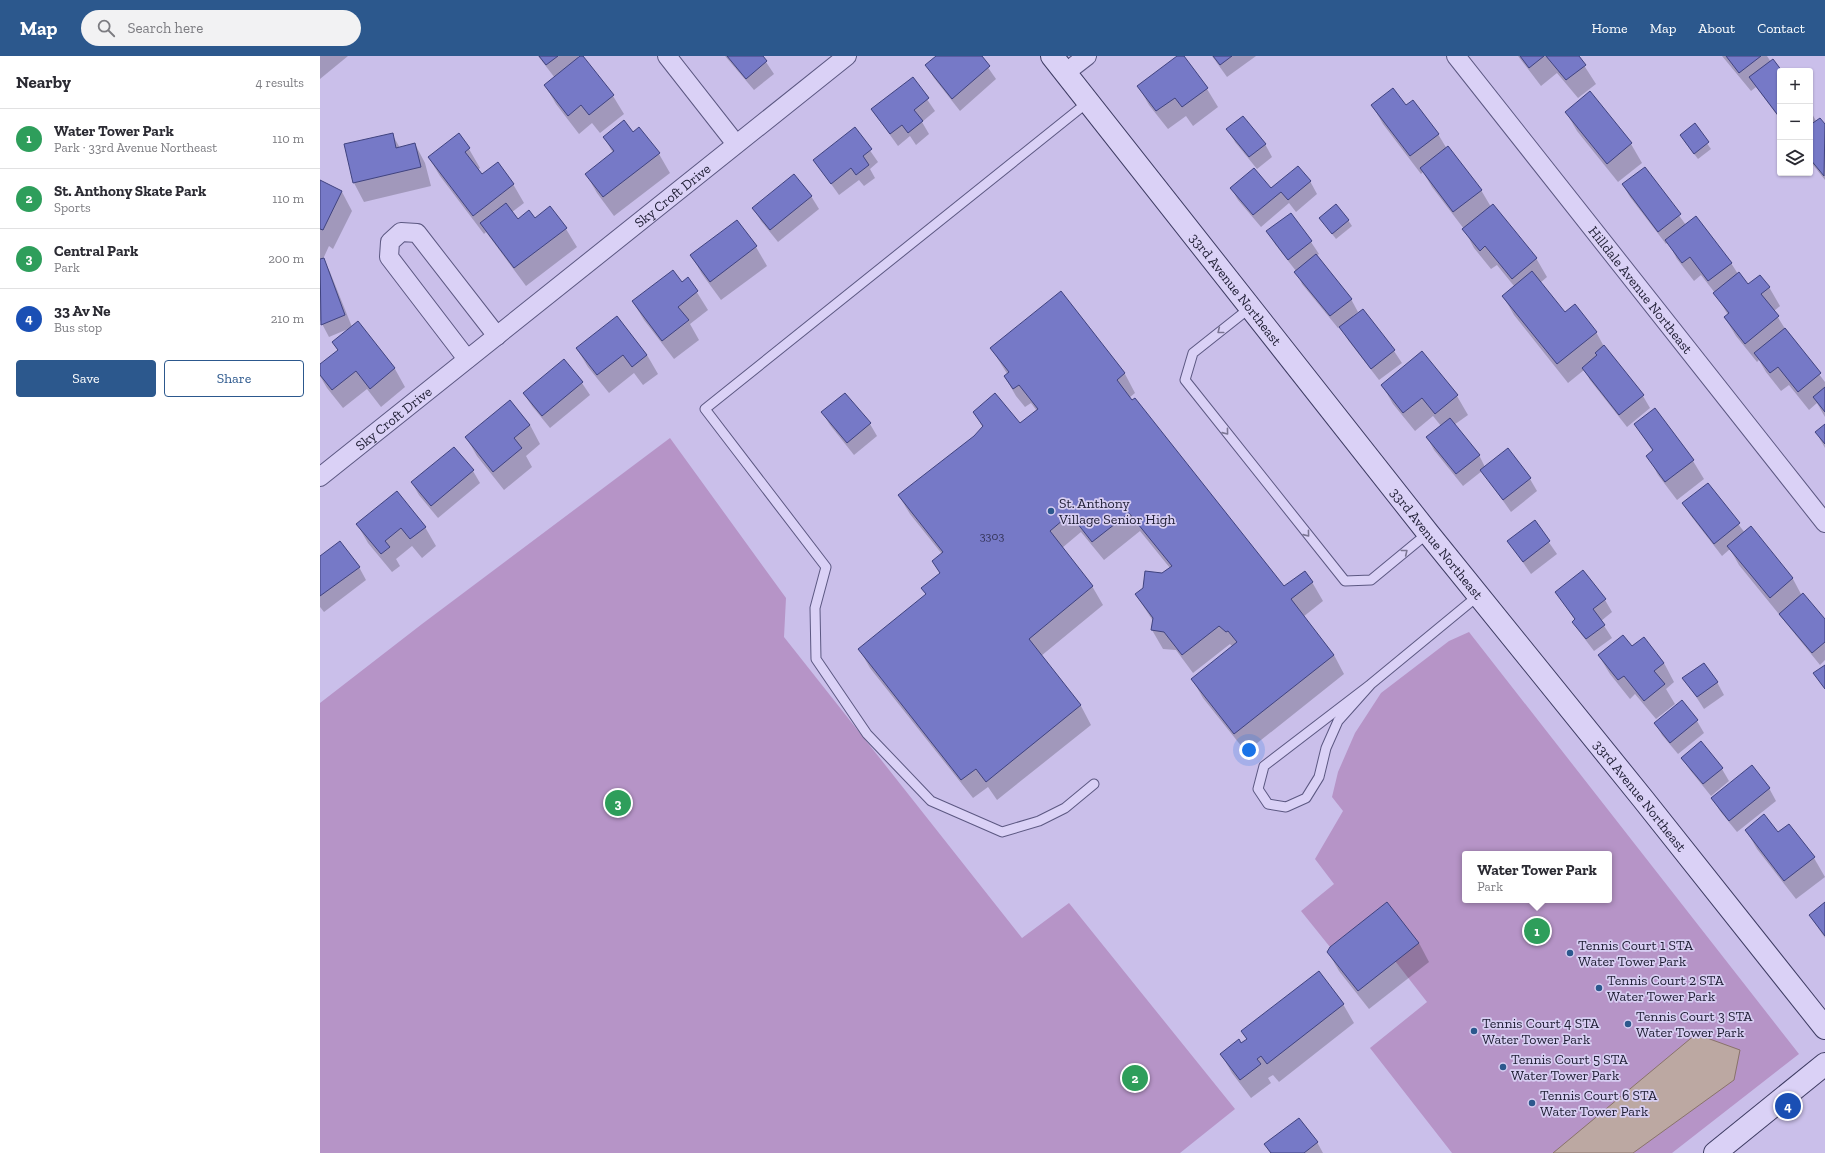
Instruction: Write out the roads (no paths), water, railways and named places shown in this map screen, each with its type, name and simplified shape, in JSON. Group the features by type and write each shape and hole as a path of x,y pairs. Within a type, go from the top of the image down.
{"street":[{"path":"667,56 736,144"},
{"name":"Sky Croft Drive","path":"320,477 847,56"},
{"name":"33rd Avenue Northeast","path":"1052,56 1428,533 1480,595 1825,1028"},
{"path":"1065,74 1087,56"},
{"name":"Hilldale Avenue Northeast","path":"1456,56 1825,523"},
{"path":"467,359 389,257 390,242 401,232 417,233 497,336"},
{"path":"1715,1153 1825,1064"}],"lane":[{"path":"1088,102 705,409 826,567 815,608 816,659 867,734 931,801 1002,832 1039,821 1065,808 1094,784"},
{"path":"1250,307 1193,353 1185,380 1345,581 1371,580 1428,533"},
{"path":"1371,684 1338,721 1326,748 1320,777 1306,798 1286,807 1268,804 1258,789 1264,766 1371,684 1480,595"}],"place":[{"name":"St. Anthony Village Senior High","path":"1051,511"},
{"name":"Central Park","path":"618,803"},
{"name":"Water Tower Park","path":"1537,931"},
{"name":"Tennis Court 1 STA Water Tower Park","path":"1570,953"},
{"name":"Tennis Court 2 STA Water Tower Park","path":"1599,988"},
{"name":"Tennis Court 3 STA Water Tower Park","path":"1628,1024"},
{"name":"Tennis Court 4 STA Water Tower Park","path":"1474,1031"},
{"name":"Tennis Court 5 STA Water Tower Park","path":"1503,1067"},
{"name":"St. Anthony Skate Park","path":"1135,1078"},
{"name":"Tennis Court 6 STA Water Tower Park","path":"1532,1103"},
{"name":"33 Av Ne","path":"1788,1106"}]}
